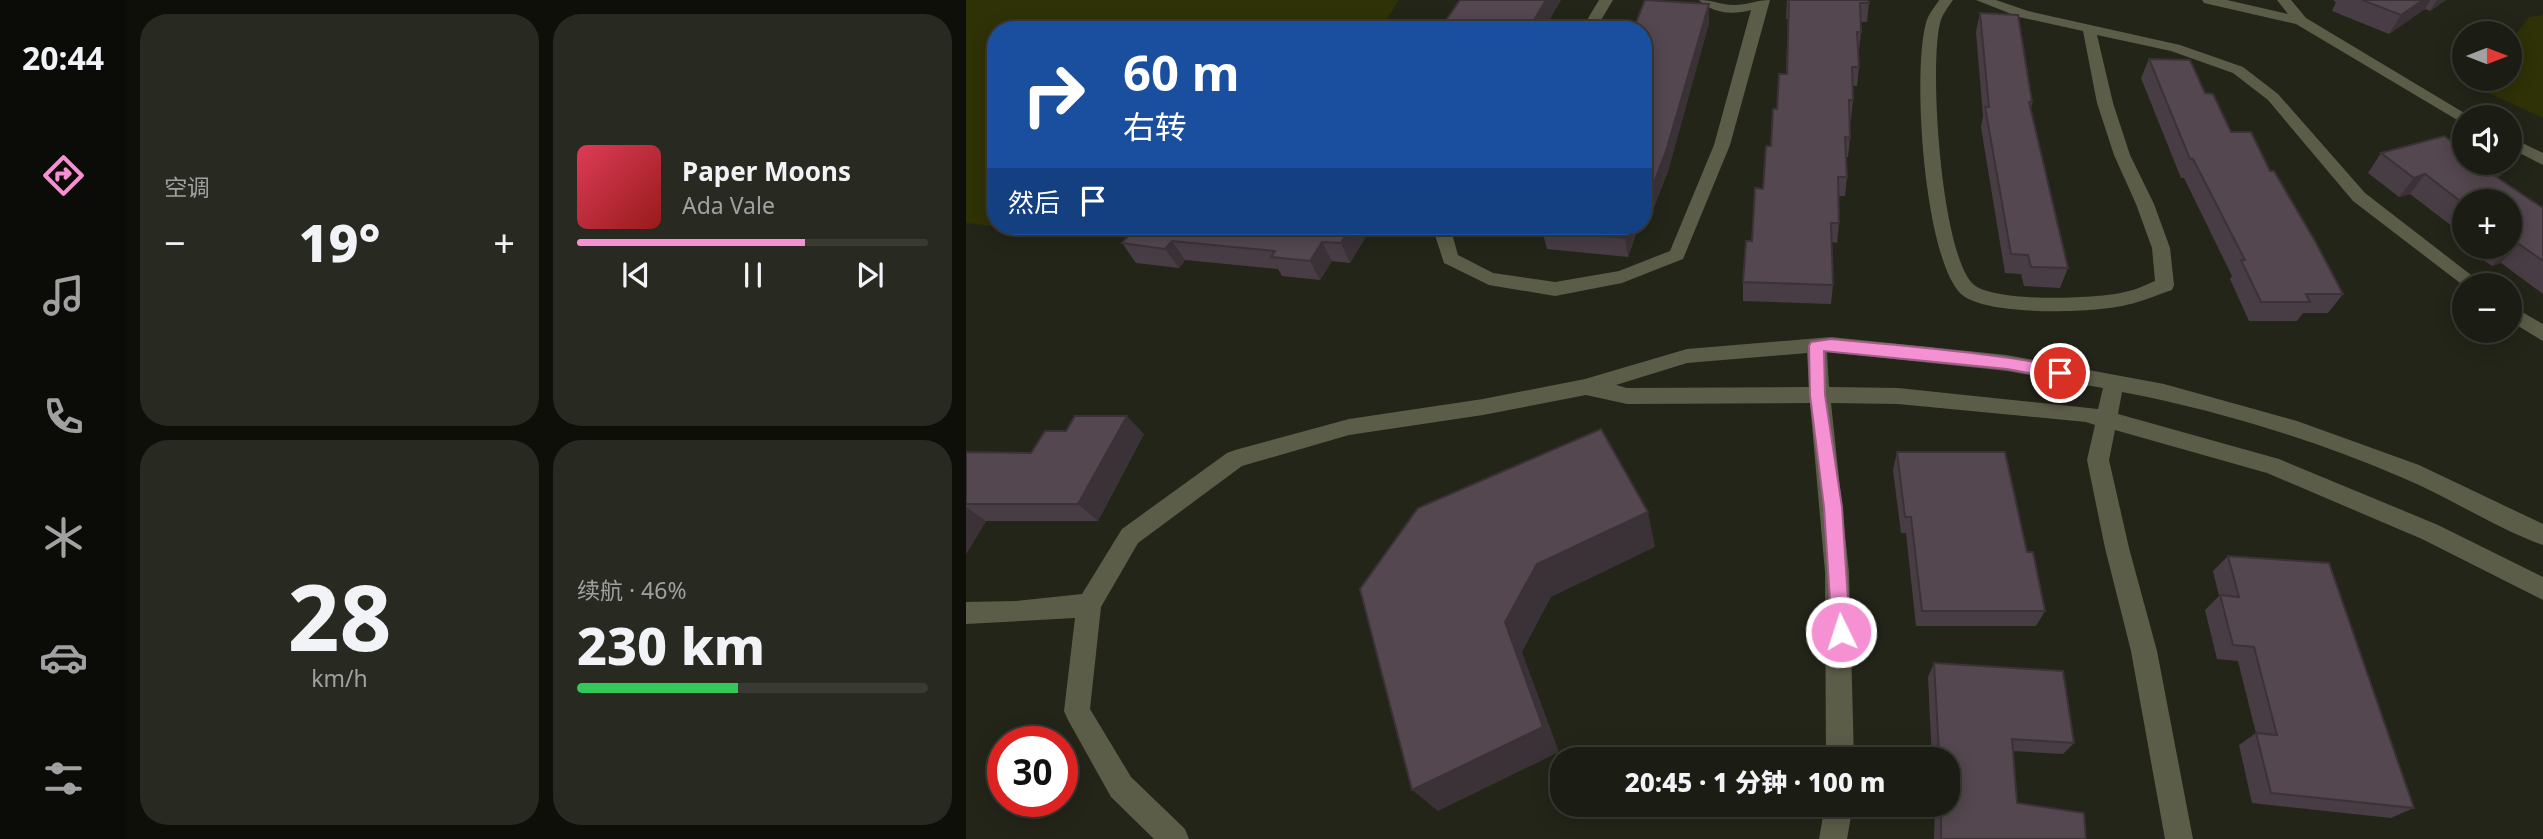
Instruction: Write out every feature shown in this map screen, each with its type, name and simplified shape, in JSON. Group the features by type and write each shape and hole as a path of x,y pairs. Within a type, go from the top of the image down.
{"street":[{"path":"1593,21 1606,0"},
{"path":"1706,0 1742,16 1752,33"},
{"path":"1946,0 1933,23 1930,56 1931,137 1936,188 1948,251 1967,289 1990,299 2072,305 2125,299 2165,285 2161,248 2145,204 2122,155 2105,103 2089,29"},
{"path":"1983,0 2024,14 2175,48 2238,70 2273,97 2359,197 2459,273"},
{"path":"2209,0 2301,20"},
{"path":"2284,0 2301,20 2452,111"},
{"path":"1726,9 1747,8 1761,1"},
{"path":"1443,235 1450,259 1489,279 1555,289 1622,277 1677,255 1722,145 1761,1"},
{"path":"2522,149 2543,160"},
{"path":"2522,320 2543,334"},
{"path":"1175,839 1121,787 1077,711 1090,605 1130,536 1235,459 1349,427 1483,407 1585,387 1687,356 1831,344 2007,363 2164,392 2297,430 2411,471 2543,535"},
{"path":"1817,346 1818,395 1833,507 1843,657 1840,747"},
{"path":"2113,383 2098,460 2117,548 2144,651 2179,839"},
{"path":"1585,387 1627,396 1898,396 2086,414 2271,465 2430,532 2543,589"},
{"path":"966,613 1016,612 1090,605"},
{"path":"1833,839 1837,817"}],"shaded area":[{"path":"966,0 1399,0 1386,21 987,21 987,225 966,223"},
{"path":"2543,15 2543,118 2522,108 2522,105 2514,105 2484,91 2522,91 2522,26 2529,17"}],"building":[{"path":"1460,0 1546,0 1533,21 1445,21"},
{"path":"1645,0 1709,4 1666,151 1652,188 1652,21 1637,21"},
{"path":"1789,0 1868,0 1869,3 1860,3 1861,32 1857,32 1859,67 1852,67 1850,138 1845,137 1847,177 1838,177 1839,223 1831,223 1833,285 1743,282 1746,241 1752,241 1755,188 1763,189 1766,146 1771,146 1779,74 1787,74"},
{"path":"2362,0 2423,0 2401,15"},
{"path":"1980,13 2018,15 2032,102 2029,102 2068,268 2031,267 2028,255 2011,254 1985,107 1989,107"},
{"path":"2149,59 2190,60 2205,93 2213,94 2231,132 2251,132 2270,171 2274,171 2343,294 2306,294 2310,302 2261,302 2241,260 2245,260 2193,159 2190,159"},
{"path":"2444,136 2452,142 2452,175 2500,175 2495,176 2514,189 2452,189 2452,195 2425,174 2414,178 2381,153"},
{"path":"2522,194 2543,208 2543,261 2522,246"},
{"path":"1129,235 1346,235 1341,243 1322,242 1310,261 1271,257 1275,251 1172,241 1165,249 1122,243"},
{"path":"1594,235 1626,235 1625,238"},
{"path":"1075,416 1127,416 1078,504 966,504 966,452 1031,453 1045,431 1066,431"},
{"path":"1601,429 1648,512 1537,564 1505,622 1543,727 1412,790 1360,589 1418,508"},
{"path":"1897,452 2005,452 2027,552 2033,552 2045,611 1922,611 1911,517 1905,517"},
{"path":"2228,556 2329,563 2414,808 2271,793 2256,733 2277,735 2254,647 2233,645 2220,595 2239,597"},
{"path":"1934,663 2063,671 2074,743 2012,739 2017,803 2084,813 2086,839 1941,839 1941,817 1960,817 1960,747 1939,747"}],"route":[{"path":"1841,632 1833,507 1818,395 1817,346 1831,344 2007,363 2060,373"}]}
